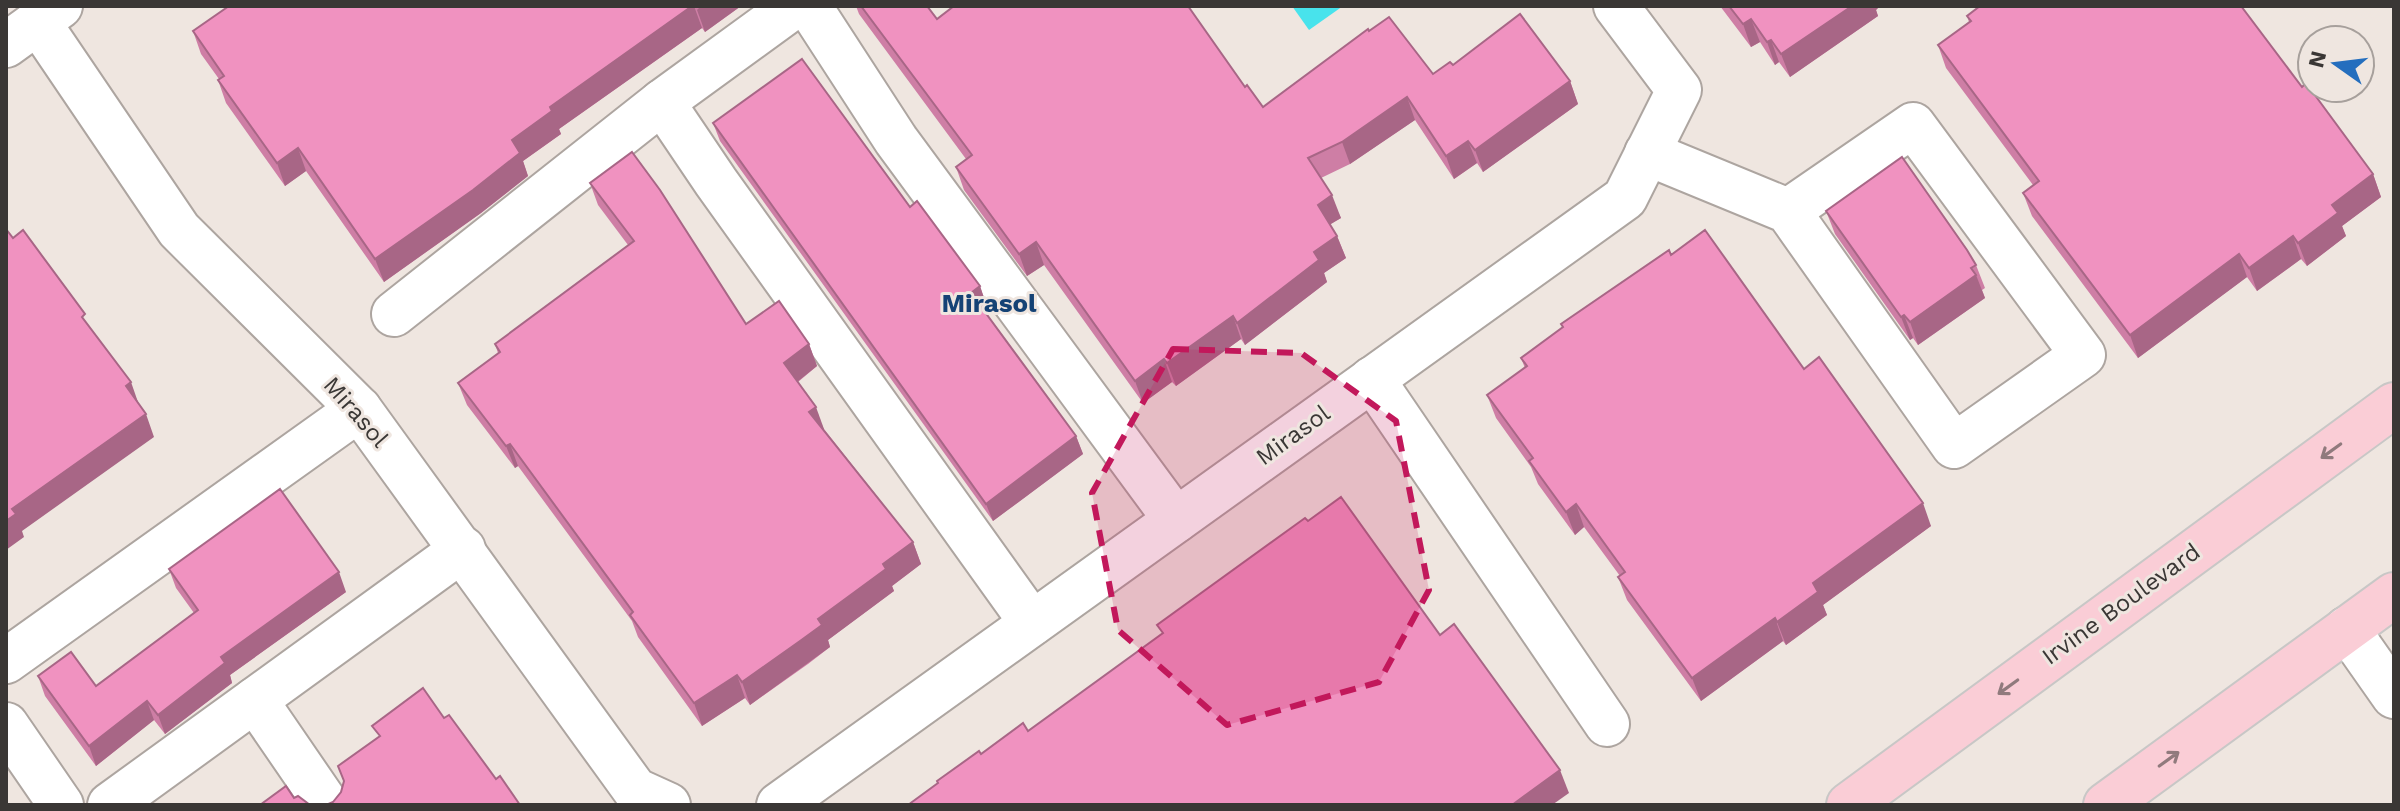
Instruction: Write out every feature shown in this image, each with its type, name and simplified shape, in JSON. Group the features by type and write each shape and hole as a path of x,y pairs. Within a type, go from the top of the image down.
{"main road":[{"name":"Irvine Boulevard","path":"1849,805 2394,405"},
{"path":"2106,805 2394,595"}],"street":[{"path":"394,314 662,102 794,6"},
{"path":"809,6 896,140 1176,520"},
{"name":"Mirasol","path":"779,805 1625,198 1679,90 1616,6"},
{"name":"Mirasol","path":"35,24 179,230 359,409 635,790 668,805"},
{"path":"662,102 1032,623"},
{"path":"1647,153 1788,211 1954,446 2083,355 1913,125 1788,211"},
{"path":"1372,379 1607,724"},
{"path":"6,661 359,409"},
{"path":"114,804 463,549"},
{"path":"2347,629 2394,696"},
{"path":"255,700 327,805"},
{"path":"6,725 61,805"}],"highlighted area":[{"path":"1173,349 1301,353 1396,421 1429,590 1379,682 1227,725 1118,630 1092,493"}],"water":[{"path":"1292,6 1343,6 1309,30"}],"building":[{"path":"229,6 692,6 550,107 552,111 512,140 520,153 375,259 298,148 277,163 218,80 224,76 193,31"},
{"path":"861,6 927,6 937,19 954,6 1188,6 1245,87 1247,85 1263,107 1368,29 1389,17 1433,74 1450,62 1453,65 1520,14 1570,81 1475,150 1468,141 1446,156 1407,97 1342,142 1308,158 1332,195 1318,205 1337,236 1314,252 1319,260 1237,323 1233,316 1167,363 1164,359 1135,381 1036,242 1019,254 956,167 972,155"},
{"path":"1729,6 1852,6 1781,54 1771,40 1767,42 1751,19 1743,24"},
{"path":"1980,6 2241,6 2296,79 2296,104 2321,104 2373,174 2332,205 2338,213 2298,243 2293,236 2249,268 2239,254 2130,335 2023,193 2039,181 1938,45 1971,21 1967,16"},
{"path":"802,59 910,207 917,201 980,286 971,293 1076,436 986,504 713,123"},
{"path":"632,152 746,324 779,301 809,344 784,363 816,407 809,412 913,542 883,564 886,569 818,619 822,625 742,682 737,675 694,703 630,615 633,612 510,444 506,446 458,383 500,352 495,344 634,241 590,183"},
{"path":"1902,157 1976,265 1971,268 1976,275 1910,322 1904,315 1901,317 1826,211"},
{"path":"6,229 13,238 23,230 131,382 126,386 146,414 12,509 16,514 6,521"},
{"path":"1705,230 1804,369 1819,357 1923,503 1813,583 1818,592 1777,622 1775,618 1692,678 1618,577 1625,572 1576,504 1566,512 1529,461 1533,458 1487,395 1527,366 1521,358 1563,327 1561,324 1669,250 1671,255"},
{"path":"280,489 339,572 221,657 225,663 158,715 147,701 89,746 38,676 71,652 96,686 198,610 169,569"},
{"path":"1341,497 1440,635 1454,624 1560,770 1512,805 908,805 979,751 981,754 1023,723 1028,731 1163,633 1157,625 1305,518 1308,521"},
{"path":"423,688 444,718 449,715 496,779 500,776 520,805 326,805 341,792 344,781 338,766 380,736 372,726"},
{"path":"286,786 294,798 298,796 310,805 260,805"}],"district":[{"name":"Mirasol","path":"989,303"}]}
